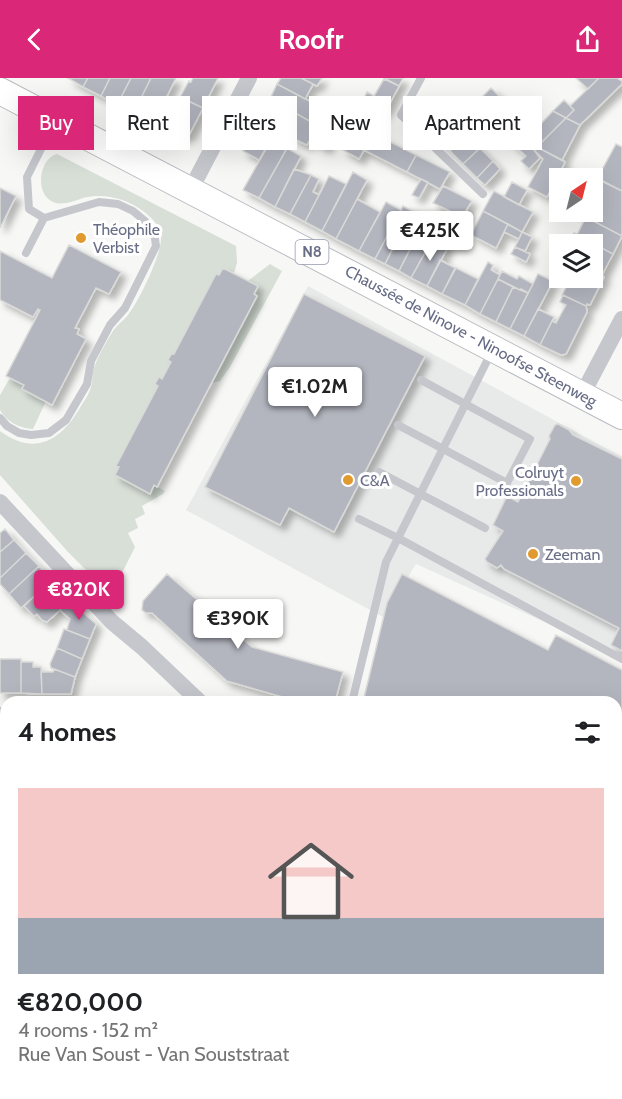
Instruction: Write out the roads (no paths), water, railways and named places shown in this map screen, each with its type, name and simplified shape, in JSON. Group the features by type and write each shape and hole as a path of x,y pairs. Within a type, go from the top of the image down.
{"main road":[{"name":"Chaussée de Ninove - Ninoofse Steenweg","path":"0,91 18,100"},
{"name":"Chaussée de Ninove - Ninoofse Steenweg","path":"94,139 622,416"}],"street":[{"path":"191,189 249,78"},
{"path":"582,395 622,319"},
{"path":"0,502 112,622 194,696"}],"lane":[{"path":"421,78 401,116 483,194"},
{"path":"41,150 27,177 29,208 44,218"},
{"path":"0,418 7,426 20,433 31,435 49,433 66,420 87,384 91,361 100,343 110,325 126,308 156,246 154,232 133,211 118,204 99,202 44,218 26,253"},
{"path":"353,696 386,562 494,348"},
{"path":"398,425 507,483 530,438 421,380"},
{"path":"379,472 484,528"},
{"path":"359,519 622,659"}],"place":[{"name":"Théophile Verbist","path":"81,238"},
{"name":"C&A","path":"348,480"},
{"name":"Colruyt Professionals","path":"576,481"},
{"name":"Zeeman","path":"533,554"}]}
